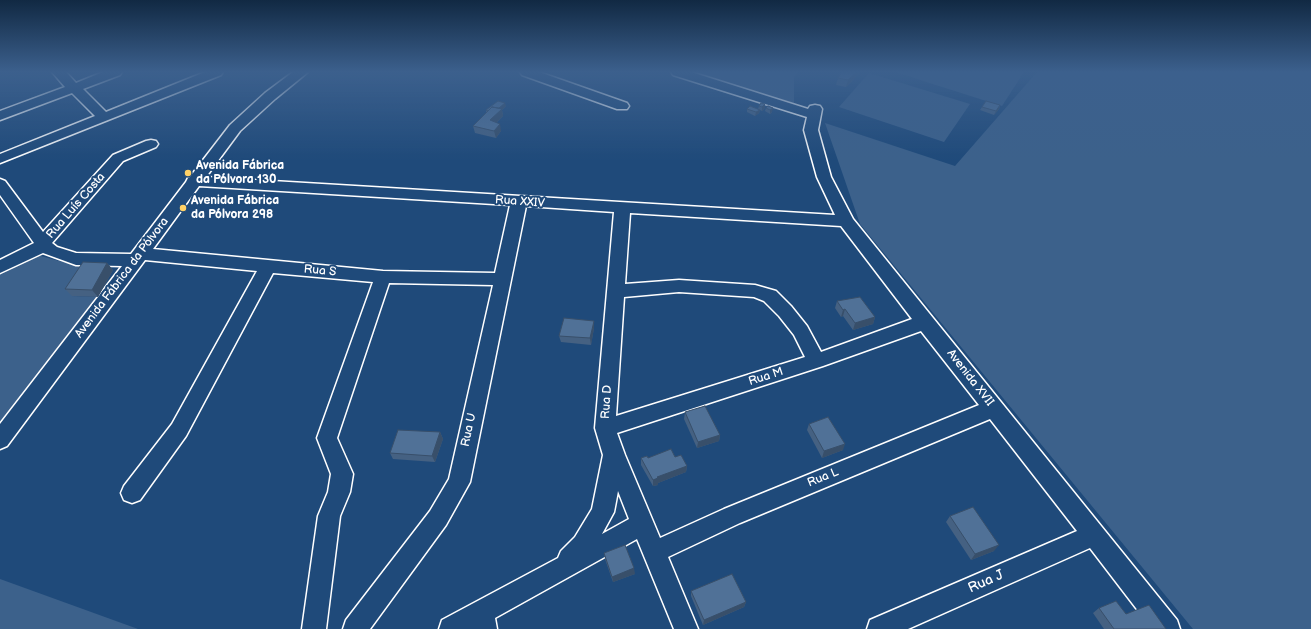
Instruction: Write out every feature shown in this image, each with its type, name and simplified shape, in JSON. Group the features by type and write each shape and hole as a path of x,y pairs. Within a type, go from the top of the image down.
{"street":[{"path":"0,116 39,101"},
{"path":"87,101 103,118"},
{"path":"0,158 144,101"},
{"name":"Avenida Fábrica da Pólvora","path":"0,440 193,181 235,128 265,101"},
{"path":"609,101 622,106"},
{"name":"Avenida XVII","path":"778,101 815,112 811,130 824,177 846,221 1168,629"},
{"name":"Rua Luís Costa","path":"0,267 29,254 43,244 118,158 151,144"},
{"name":"Rua XXIV","path":"193,181 846,221"},
{"path":"0,184 43,244"},
{"name":"Rua U","path":"355,629 438,518 459,482 518,202"},
{"path":"0,211 15,205"},
{"name":"Rua D","path":"622,208 605,428 614,455 686,629"},
{"name":"Rua S","path":"43,244 51,251 76,259 137,257 268,266 383,277 501,279"},
{"path":"132,494 179,430 268,266"},
{"path":"314,629 329,516 339,492 342,474 328,438 383,277"},
{"path":"615,291 679,286 755,291 770,296 785,311 801,331 816,361"},
{"name":"Rua M","path":"605,428 816,361 925,322"},
{"name":"Rua L","path":"654,552 732,516 994,408"},
{"path":"560,569 583,545 603,512 614,455"},
{"path":"451,629 483,620 560,569 642,524"},
{"name":"Rua J","path":"879,629 1094,535"}],"shaded area":[{"path":"844,101 961,101 970,104 944,142 839,107"},
{"path":"987,101 1005,101 1002,106"},
{"path":"1011,101 1311,101 1311,629 1193,629 860,224 825,123 955,166"},
{"path":"37,255 89,269 72,296 98,297 0,427 0,272"},
{"path":"0,579 138,629 0,629"}],"building":[{"path":"498,101 505,103 499,108 492,107 488,111 486,110"},
{"path":"986,101 1000,105 996,111 982,107"},
{"path":"761,103 765,104 762,107 759,106"},
{"path":"750,106 760,110 756,112 747,109"},
{"path":"768,106 773,108 770,110 766,108"},
{"path":"492,107 502,109 490,120 500,124 494,131 473,126"},
{"path":"83,262 107,263 92,290 65,289"},
{"path":"860,297 875,317 855,323 837,301"},
{"path":"564,318 594,321 590,338 559,336"},
{"path":"705,406 720,435 698,442 685,412"},
{"path":"828,417 845,444 824,451 809,424"},
{"path":"398,430 440,432 432,456 390,453"},
{"path":"671,449 675,457 681,455 687,466 657,477 658,478 653,480 641,458 647,456 648,458"},
{"path":"973,507 999,545 975,554 950,516"},
{"path":"625,545 634,568 612,577 604,553"},
{"path":"732,574 746,602 704,620 691,591"},
{"path":"1116,601 1126,614 1149,605 1166,629 1114,629 1099,608"}],"place":[{"name":"Avenida Fábrica da Pólvora 130","path":"188,173"},
{"name":"Avenida Fábrica da Pólvora 298","path":"183,208"}]}
